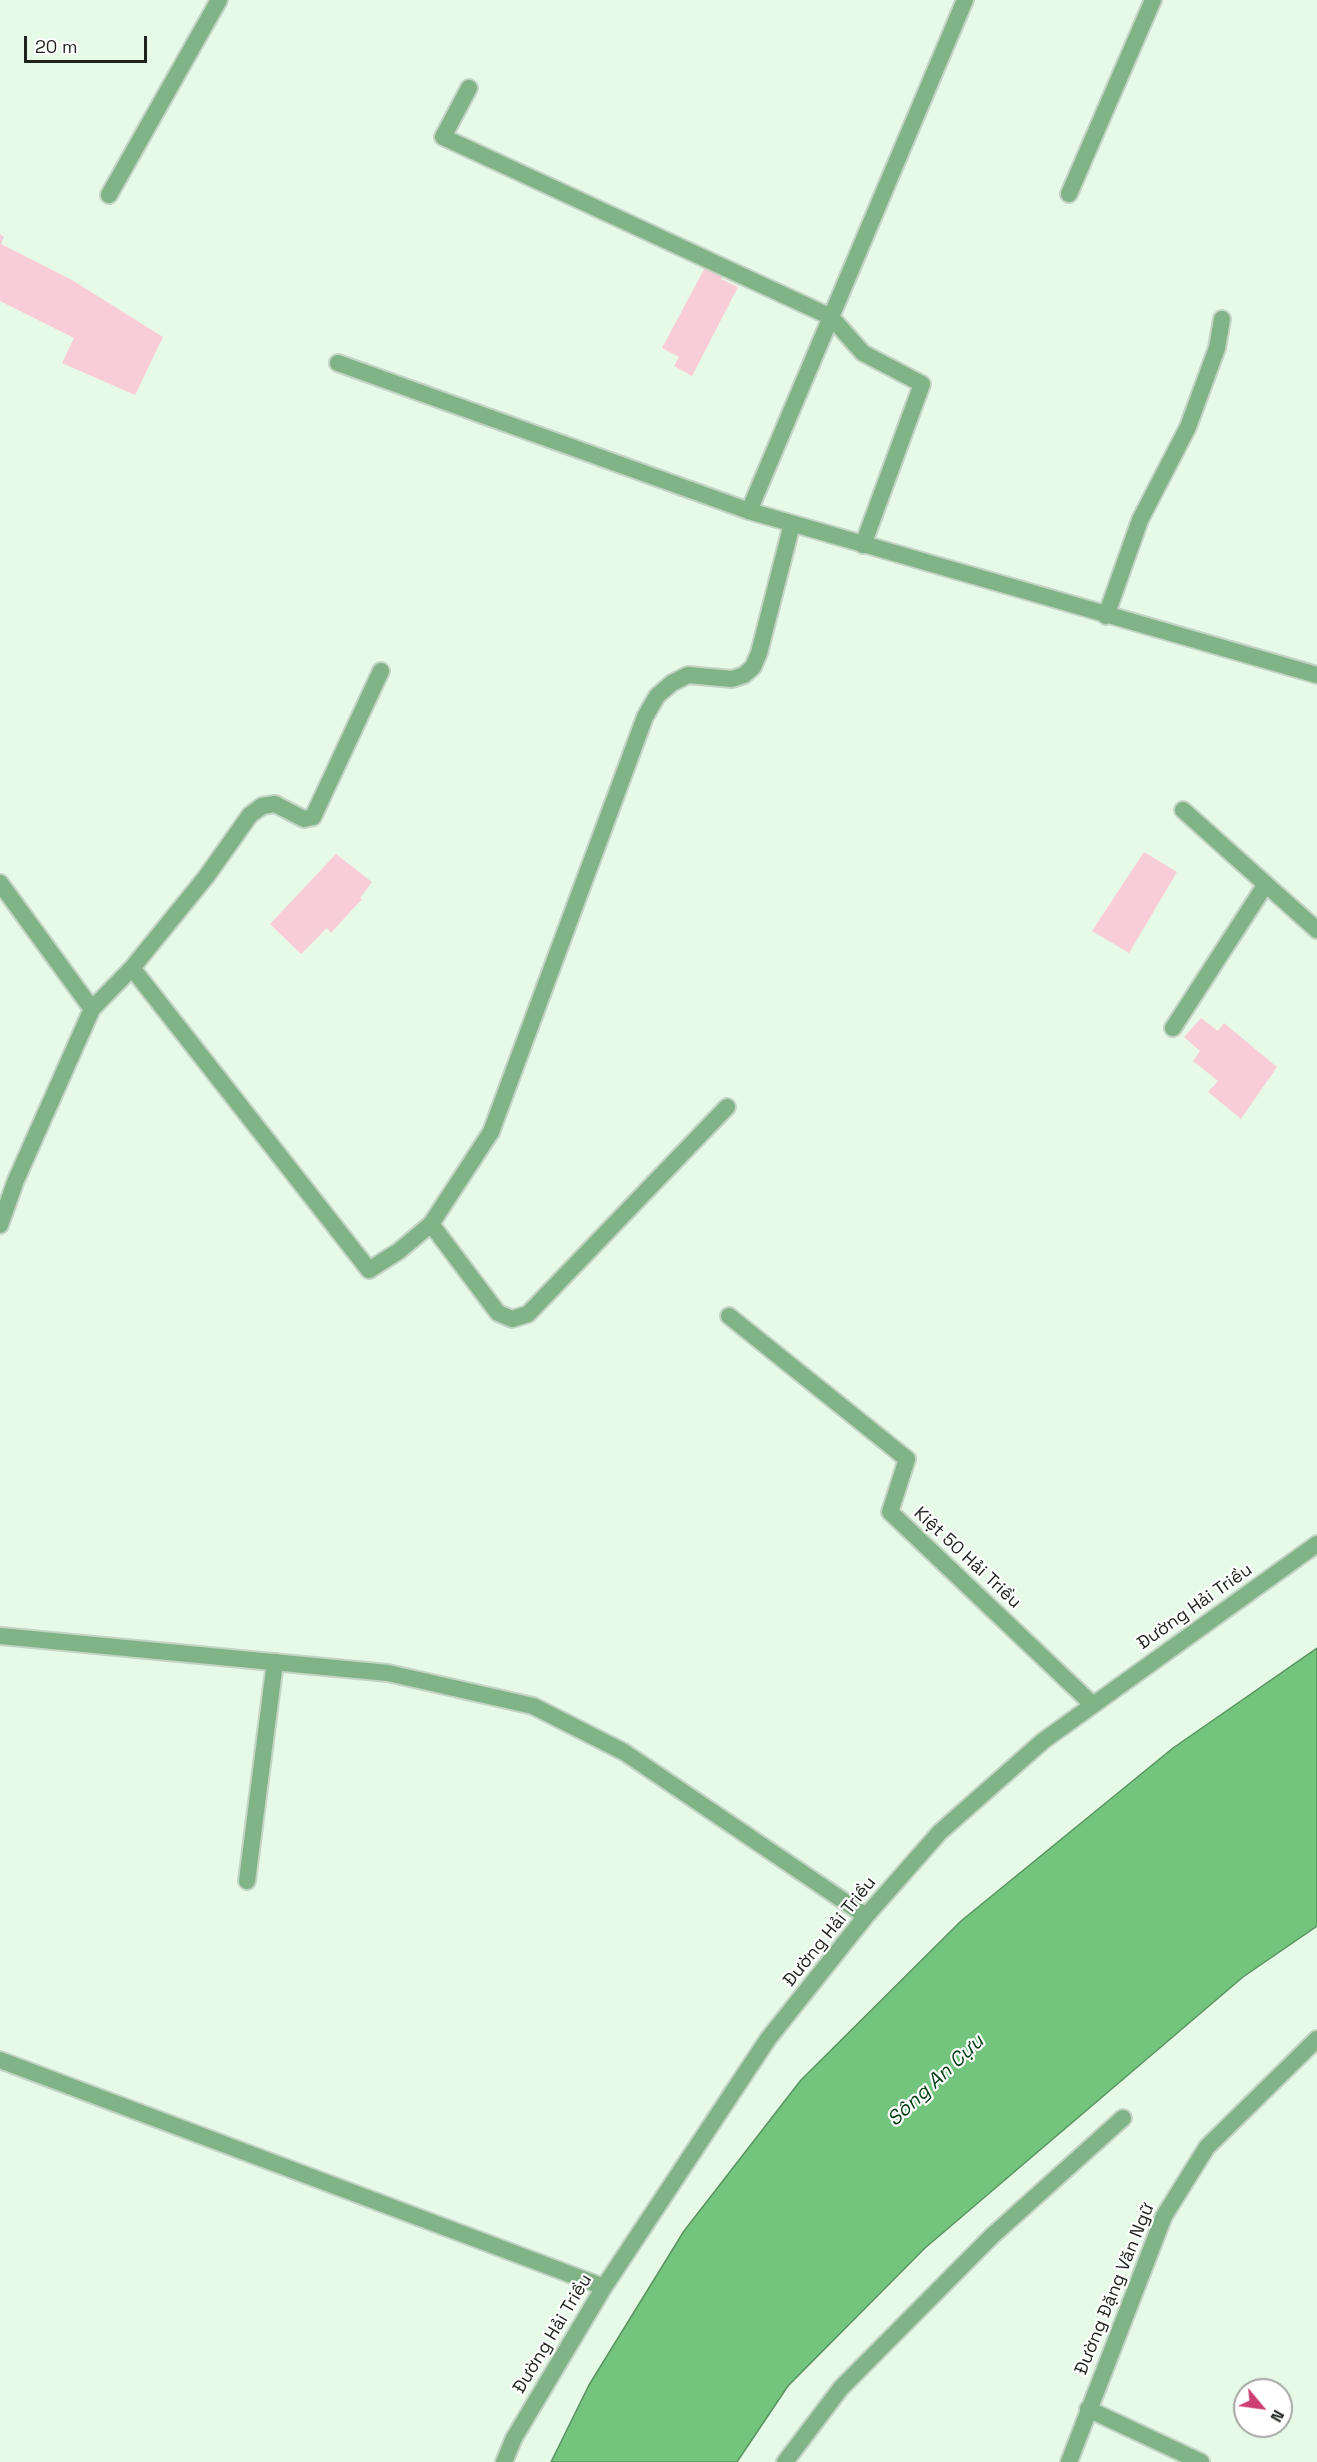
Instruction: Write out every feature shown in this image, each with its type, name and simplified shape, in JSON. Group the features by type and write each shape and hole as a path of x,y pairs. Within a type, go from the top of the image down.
{"street":[{"path":"109,195 219,0"},
{"path":"749,511 965,0"},
{"path":"1069,194 1153,0"},
{"path":"469,88 443,137 831,317 864,353 922,384 863,545"},
{"path":"1106,616 1140,519 1188,427 1217,348 1222,319"},
{"path":"338,363 749,511 1106,616 1317,675"},
{"path":"132,968 369,1270 399,1251 431,1224 491,1132 645,717 657,696 672,683 688,675 732,679 744,675 753,667 759,653 792,524"},
{"path":"0,1225 16,1180 92,1009 132,968 206,877 237,831 256,810 262,806 275,804 304,819 314,817 381,671"},
{"path":"1183,810 1317,930"},
{"path":"0,884 92,1009"},
{"path":"1173,1028 1266,884"},
{"path":"431,1224 498,1313 512,1319 528,1314 727,1107"},
{"name":"Kiệt 50 Hải Triều","path":"729,1316 907,1459 890,1512 1092,1704"},
{"name":"Đường Hải Triều","path":"504,2462 514,2438 603,2287 768,2039 866,1916 940,1832 1042,1741 1317,1544"},
{"path":"0,1636 388,1673 533,1706 624,1752 866,1916"},
{"path":"247,1881 274,1662"},
{"name":"Đường Đặng Văn Ngữ","path":"1069,2462 1164,2216 1206,2147 1317,2039"},
{"path":"0,2060 603,2287"},
{"path":"785,2462 850,2379 992,2236 1124,2118"},
{"path":"1088,2409 1201,2462"}],"water":[{"name":"Sông An Cựu","path":"1317,1648 1317,1926 1243,1977 925,2248 788,2386 737,2462 551,2462 589,2385 684,2231 801,2080 961,1921 1173,1748"}],"building":[{"path":"0,234 4,237 1,244 72,280 163,337 135,395 62,363 74,338 0,301"},
{"path":"708,262 725,271 721,279 738,287 692,376 674,366 679,357 662,348"},
{"path":"1144,852 1177,872 1129,953 1092,931"},
{"path":"336,854 372,882 360,898 362,899 331,933 327,928 301,954 270,924"},
{"path":"1201,1018 1218,1031 1224,1023 1277,1067 1241,1119 1208,1092 1218,1081 1193,1061 1200,1051 1184,1037"}]}
